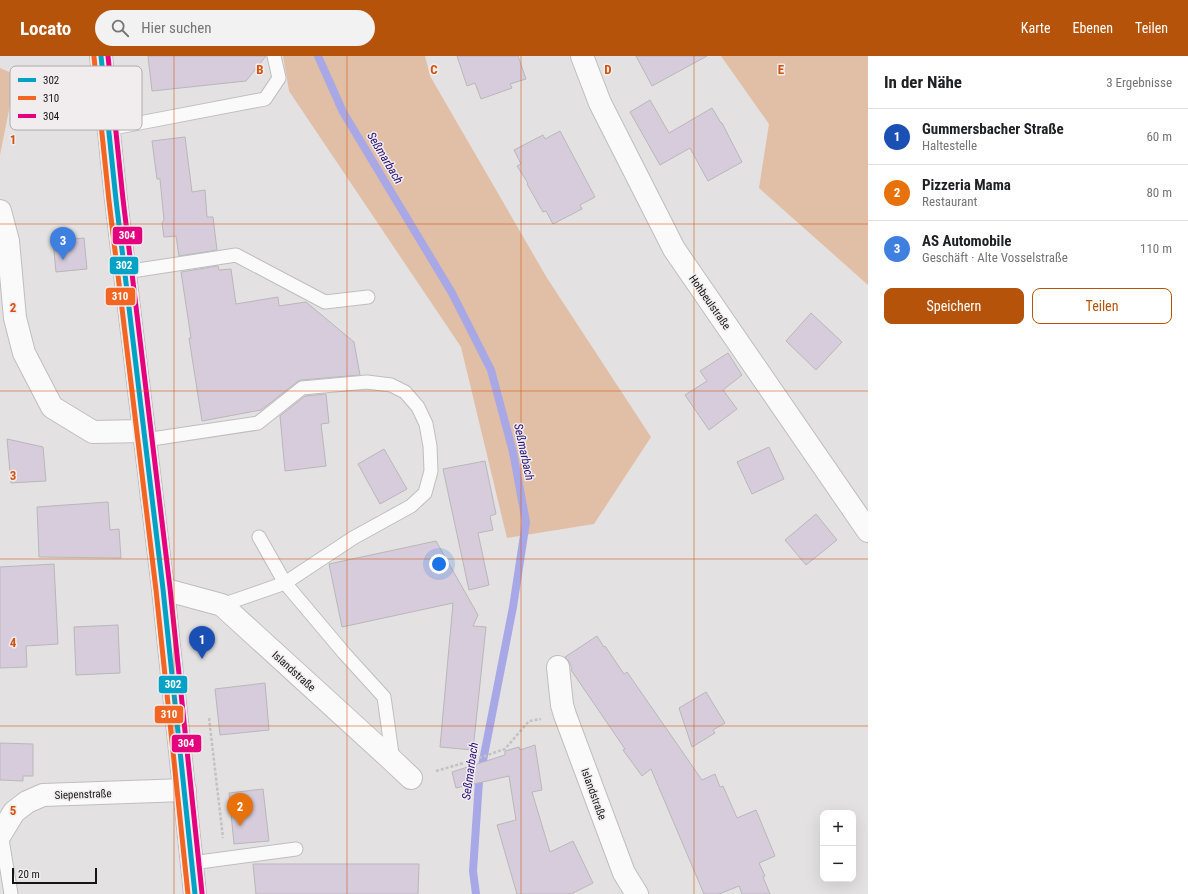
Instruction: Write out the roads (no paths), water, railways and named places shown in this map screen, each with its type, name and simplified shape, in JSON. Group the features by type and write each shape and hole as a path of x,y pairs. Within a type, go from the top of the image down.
{"main road":[{"path":"101,56 102,66"},
{"path":"108,130 163,589 195,894"}],"street":[{"name":"Hohbeulstraße","path":"582,56 600,103 674,249 868,531"},
{"path":"0,211 8,241 15,318 24,353 52,407 93,432 145,436"},
{"name":"Islandstraße","path":"163,589 222,605 411,778"},
{"name":"Islandstraße","path":"558,667 562,705 565,715 624,873 638,894"},
{"name":"Siepenstraße","path":"0,834 14,812 27,802 43,795 185,790"}],"lane":[{"path":"142,123 266,99 279,78 274,56"},
{"path":"125,272 236,255 325,302 368,297"},
{"path":"145,436 258,423 302,388 367,382 391,385 405,392 418,407 426,424 430,446 431,471 425,493 410,506 353,538 285,583 222,605"},
{"path":"259,537 285,583 344,653 384,697 393,761"},
{"path":"0,834 11,894"},
{"path":"192,862 296,849"}],"waterway":[{"name":"Seßmarbach","path":"318,56 343,112 452,293 491,370 513,452 526,522 513,607 479,781 473,871 476,894"}],"place":[{"name":"AS Automobile","path":"63,260"},
{"name":"Gummersbacher Straße","path":"202,659"},
{"name":"Pizzeria Mama","path":"240,826"}]}
